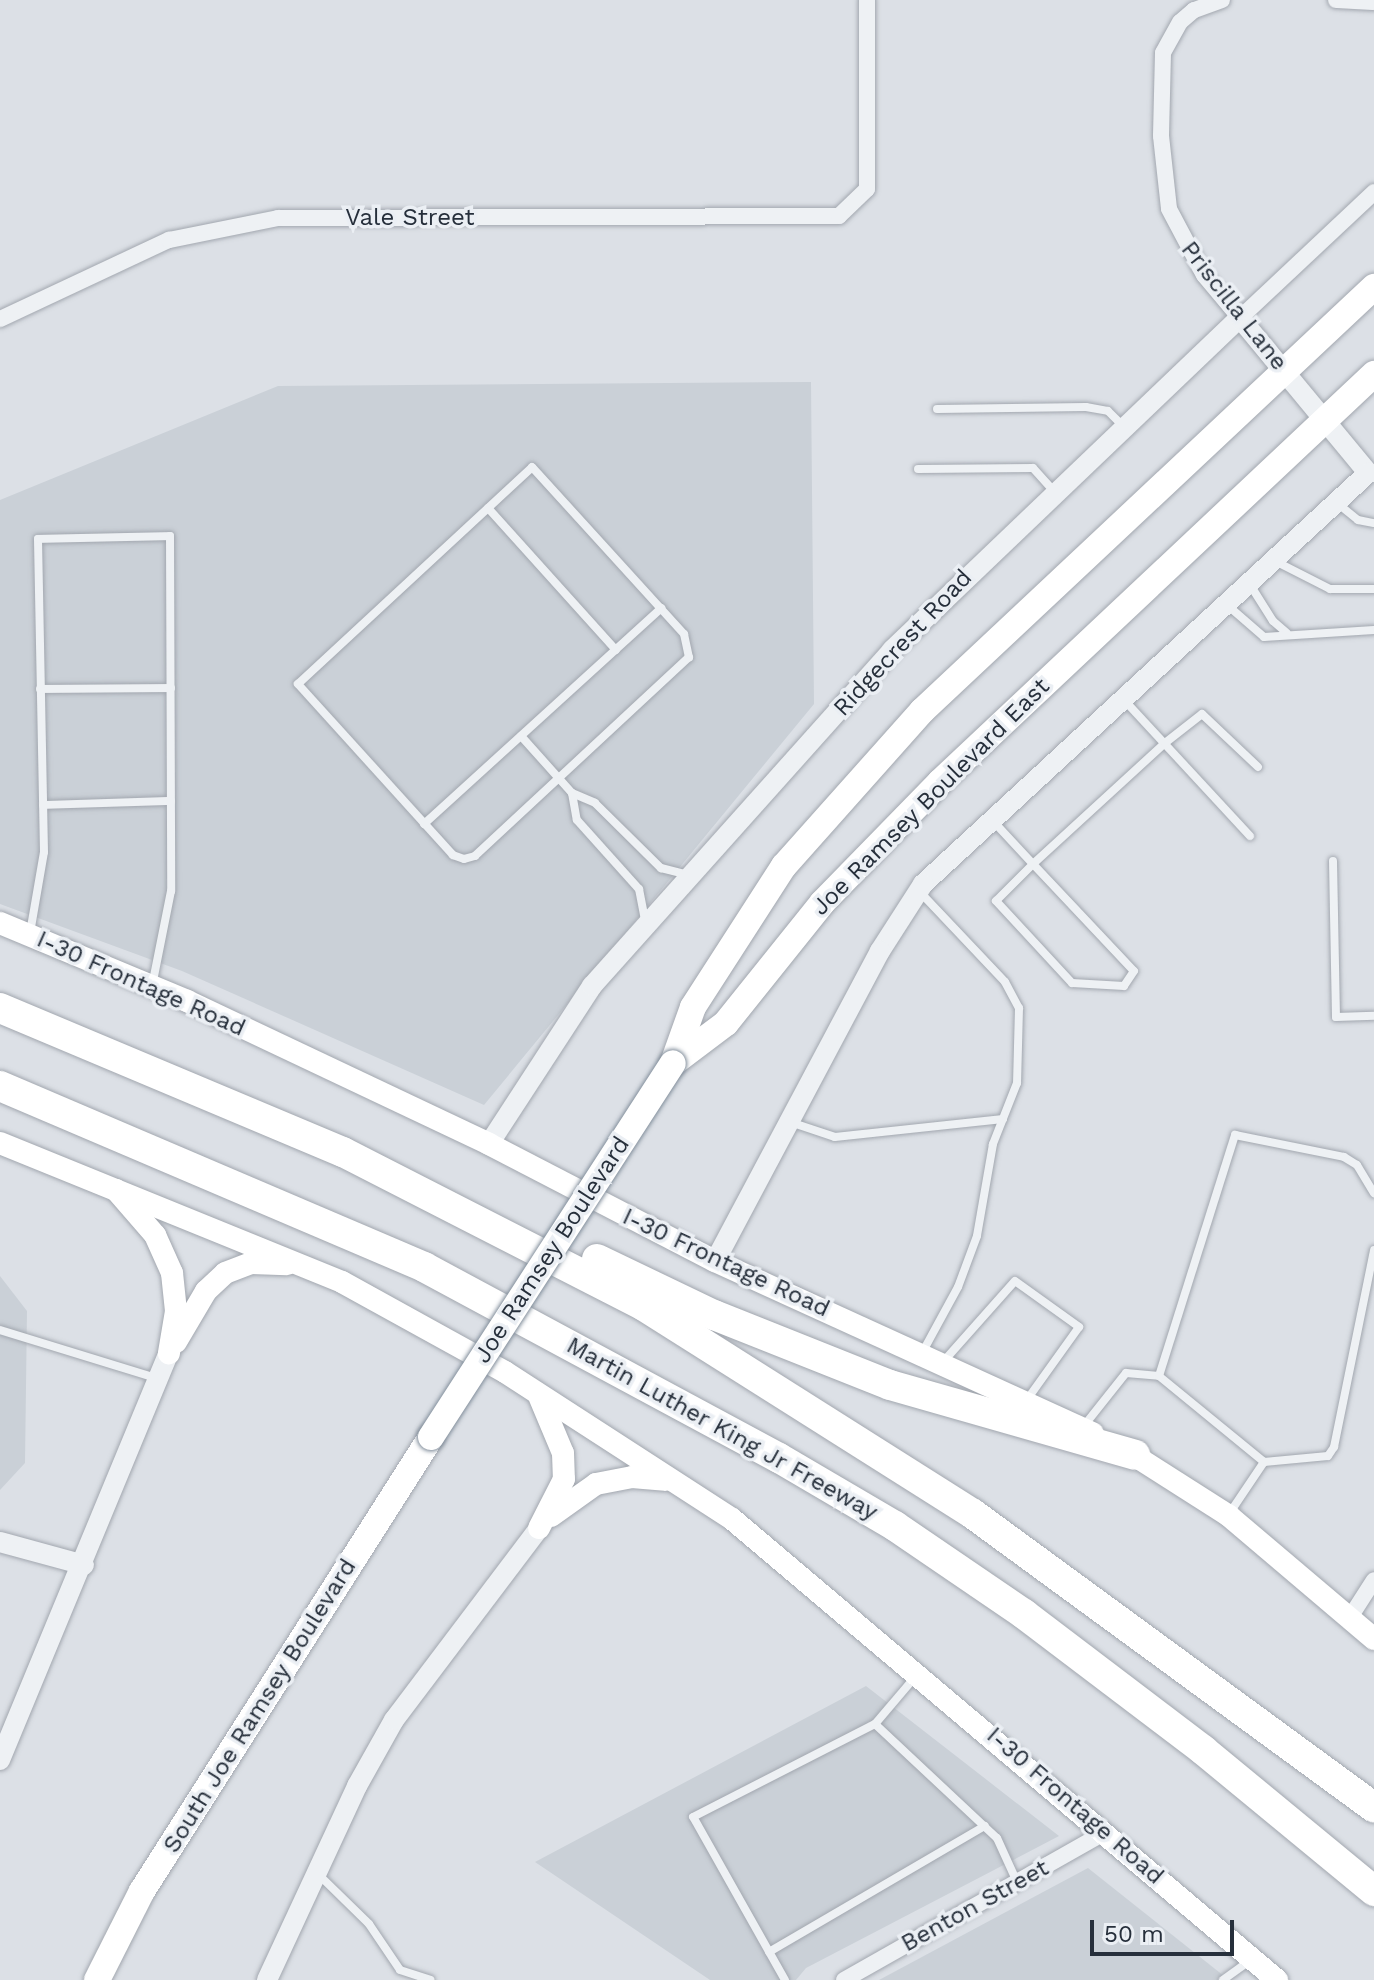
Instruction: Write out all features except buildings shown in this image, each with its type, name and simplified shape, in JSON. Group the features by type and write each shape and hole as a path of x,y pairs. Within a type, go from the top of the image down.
{"highway":[{"path":"673,1063 693,1007 784,866 922,711 1020,613 1285,373 1374,287"},
{"name":"Joe Ramsey Boulevard East","path":"673,1063 726,1023 822,903 940,782 1374,374"},
{"path":"0,1008 248,1110 452,1204 644,1306 960,1505 1374,1808"},
{"name":"Joe Ramsey Boulevard","path":"431,1437 673,1063"},
{"name":"Martin Luther King Jr Freeway","path":"0,1086 424,1267 792,1465 895,1526 1024,1614 1203,1750 1374,1891"},
{"path":"452,1204 512,1219 714,1315 890,1385 1020,1410 1135,1455"},
{"name":"South Joe Ramsey Boulevard","path":"97,1980 142,1891 431,1437"}],"main road":[{"name":"I-30 Frontage Road","path":"0,923 152,987 489,1144 715,1261 943,1363 1020,1410 1082,1427 1135,1455 1229,1516 1374,1639"},
{"name":"I-30 Frontage Road","path":"0,1143 355,1289 537,1394 732,1519 1106,1832 1277,1980"},
{"path":"114,1188 155,1235 172,1273 176,1311 169,1353"},
{"path":"169,1353 206,1291 225,1273 251,1263 298,1264"},
{"path":"537,1394 563,1453 564,1479 539,1528"},
{"path":"539,1528 565,1502 596,1484 632,1477 668,1480"}],"street":[{"name":"Vale Street","path":"0,319 169,240 278,218 839,216 867,189 867,0"},
{"name":"Priscilla Lane","path":"1222,0 1194,10 1172,33 1163,53 1161,136 1174,226 1240,318 1325,421 1371,470"},
{"path":"1336,0 1374,2"},
{"name":"Ridgecrest Road","path":"489,1144 592,986 892,650 1054,491 1374,192"},
{"path":"715,1261 919,890 989,818 1371,470"},
{"path":"0,1760 6,1730 84,1565 169,1353"},
{"path":"267,1980 315,1872 394,1720 539,1528"},
{"path":"0,1542 84,1565"},
{"path":"1349,1619 1374,1580"},
{"name":"Benton Street","path":"844,1980 1106,1832"}],"lane":[{"path":"937,409 1086,407 1108,411 1123,427"},
{"path":"532,467 684,634 689,657 475,856 453,855 298,684 488,508 532,467"},
{"path":"918,469 1033,468 1054,491"},
{"path":"1336,502 1358,520 1374,523"},
{"path":"488,508 616,650"},
{"path":"30,936 44,852 38,539 170,536 171,891 152,987"},
{"path":"1273,560 1330,589 1374,589"},
{"path":"1248,582 1273,621 1287,633"},
{"path":"1225,603 1264,637 1287,633 1374,630"},
{"path":"424,824 661,608"},
{"path":"40,689 171,688"},
{"path":"1122,697 1250,836"},
{"path":"989,818 1033,864 1134,971 1124,986 1072,983 996,901 1033,864 1165,743 1202,714 1258,767"},
{"path":"521,736 572,793 595,803 661,868 691,876"},
{"path":"572,793 577,820 639,889 646,924"},
{"path":"43,805 171,801"},
{"path":"1333,861 1336,1017 1374,1016"},
{"path":"919,890 1005,982 1019,1008 1017,1083 987,1172 977,1236 958,1287 921,1353"},
{"path":"789,1122 835,1137 1003,1119"},
{"path":"1159,1376 1235,1135 1344,1157 1357,1165 1374,1193"},
{"path":"1082,1427 1126,1373 1159,1376 1264,1462 1328,1456 1334,1447 1374,1250"},
{"path":"943,1363 1015,1281 1079,1327 1020,1410"},
{"path":"0,1330 159,1379"},
{"path":"1229,1516 1264,1462"},
{"path":"785,1980 693,1817 875,1724 918,1673"},
{"path":"875,1724 997,1838 1017,1882"},
{"path":"769,1952 985,1826"},
{"path":"315,1872 369,1924 400,1970 430,1980"},
{"path":"1223,1980 1252,1960"}],"shaded area":[{"path":"811,382 814,704 484,1105 182,971 0,904 0,500 278,386"},
{"path":"0,1276 27,1311 25,1463 0,1490"},
{"path":"866,1686 1059,1836 806,1968 796,1980 710,1980 535,1862"},
{"path":"1088,1868 1229,1980 879,1980"}]}
